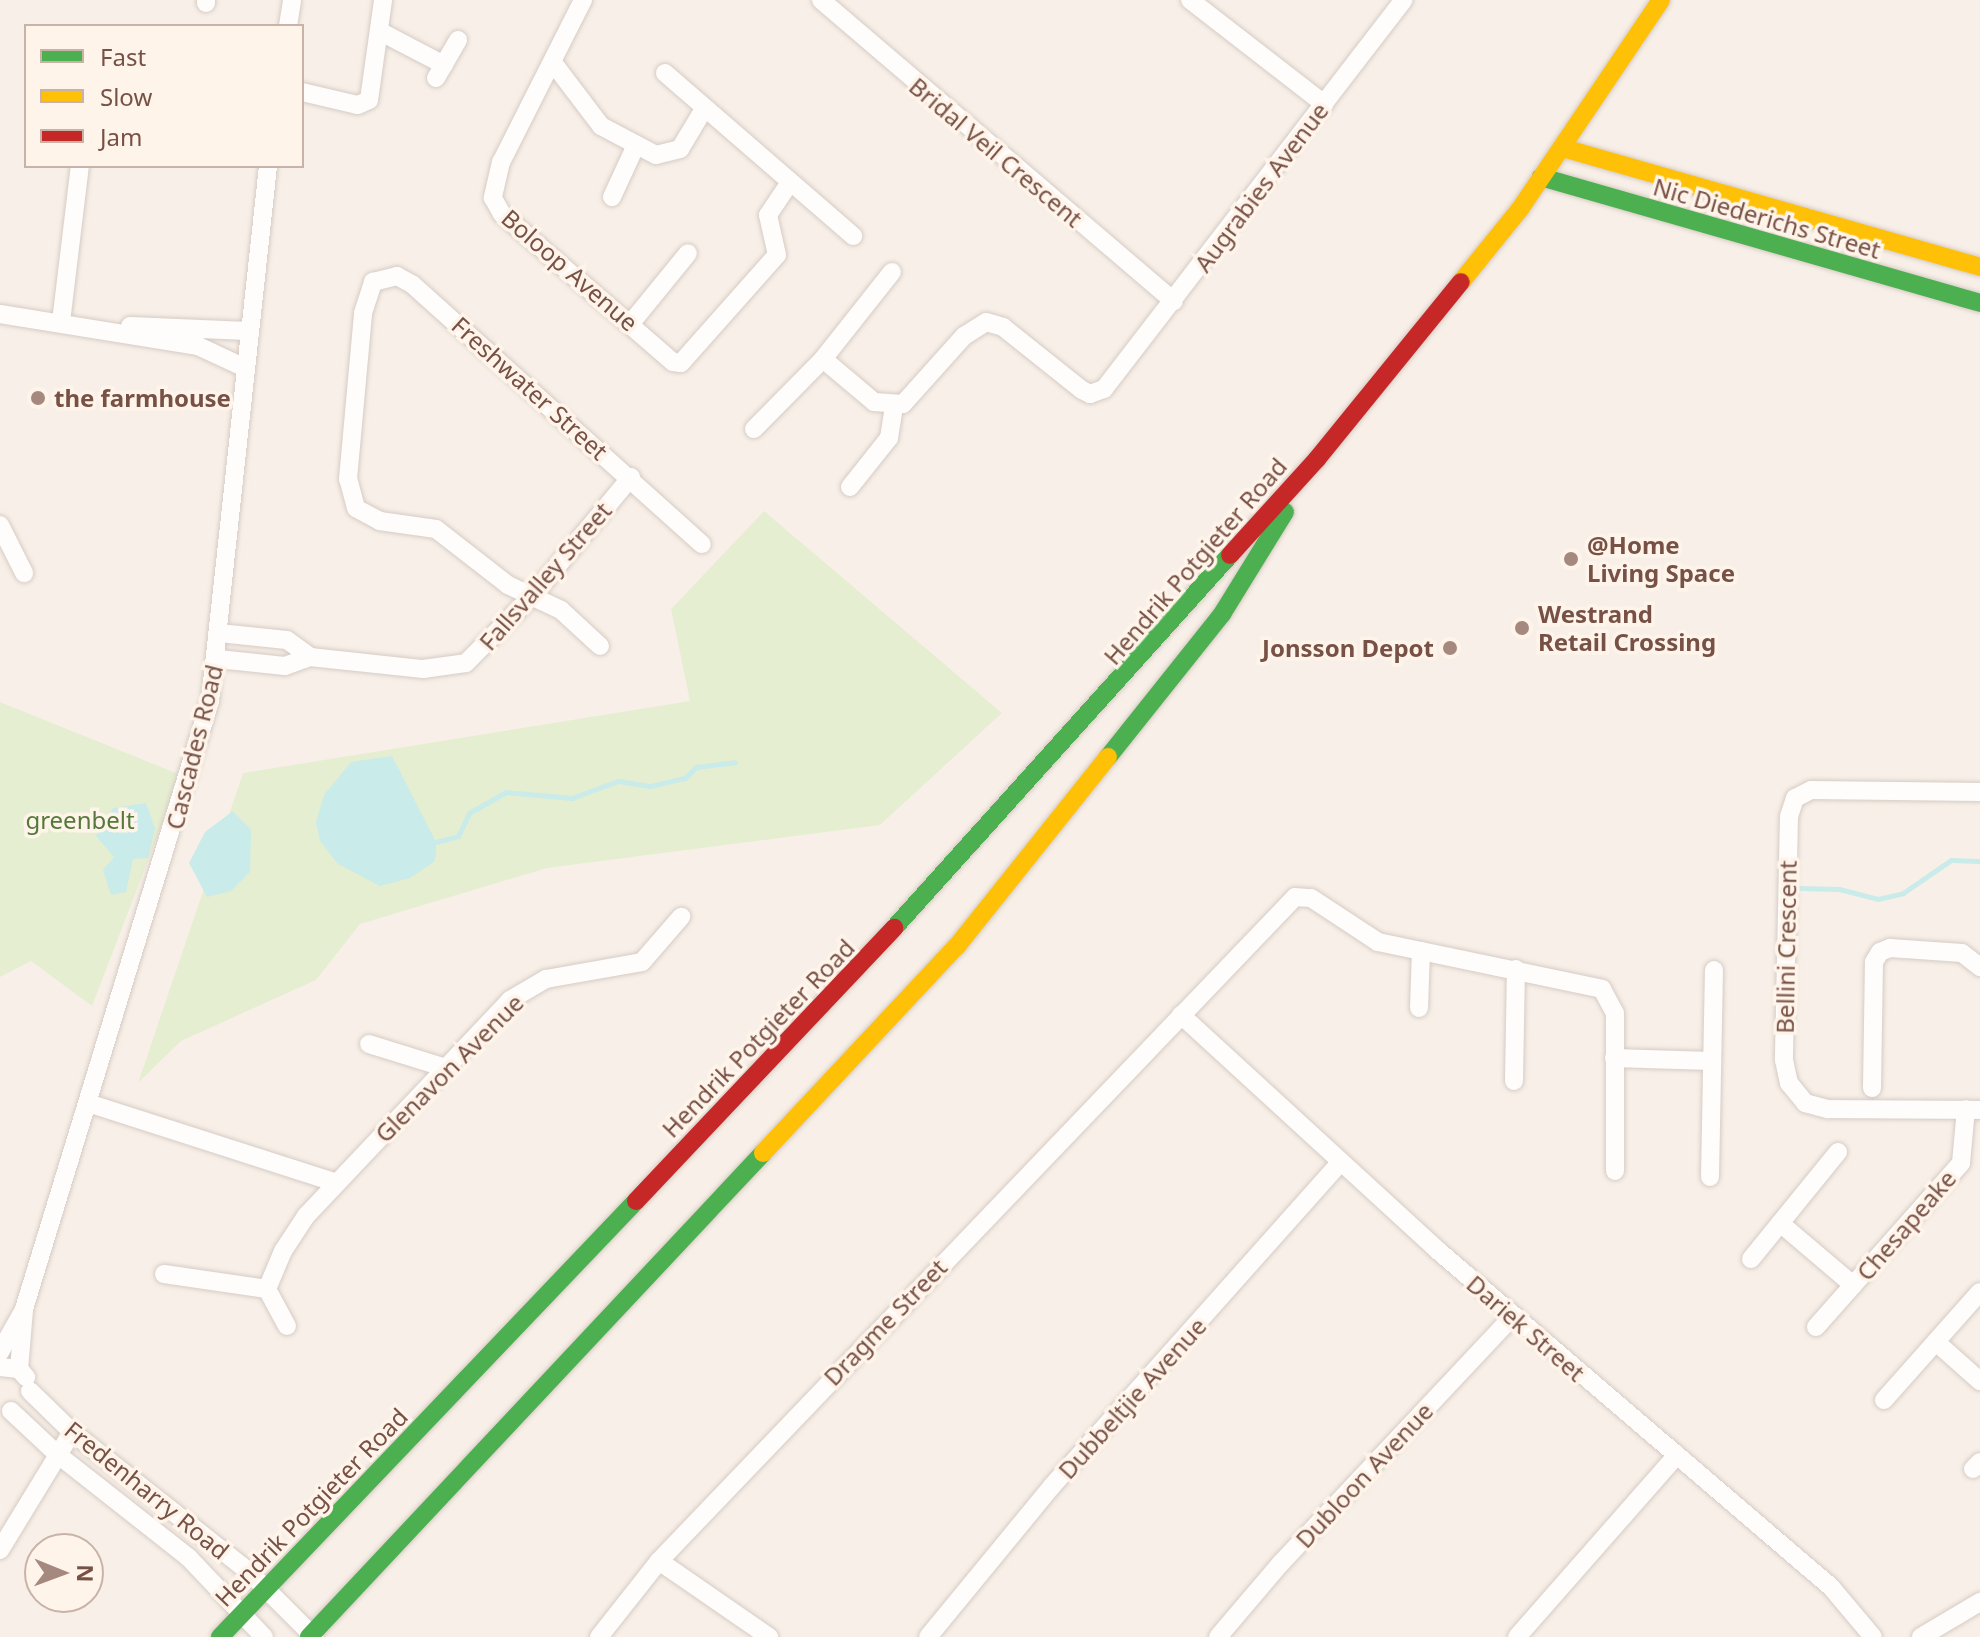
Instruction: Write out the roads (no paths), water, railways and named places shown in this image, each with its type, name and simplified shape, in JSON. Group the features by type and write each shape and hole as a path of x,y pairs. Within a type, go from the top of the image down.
{"main road":[{"name":"Hendrik Potgieter Road","path":"220,1637 850,976 1317,459 1563,148 1661,0"},
{"name":"Nic Diederichs Street","path":"1563,148 1980,267"},
{"name":"Nic Diederichs Street","path":"1541,177 1980,303"},
{"path":"1921,250 1980,276"},
{"name":"Hendrik Potgieter Road","path":"312,1636 957,946 1222,614 1317,459"}],"street":[{"path":"288,24 292,0"},
{"path":"304,92 364,103 372,92 383,0"},
{"name":"Boloop Avenue","path":"583,0 554,64 501,162 493,198 502,214 669,359 686,360 777,255 768,215 789,184"},
{"name":"Bridal Veil Crescent","path":"821,0 1174,301"},
{"path":"1190,0 1324,104"},
{"name":"Augrabies Avenue","path":"894,406 910,398 964,336 986,322 1003,327 1090,394 1117,375 1404,0"},
{"path":"381,32 440,71 458,40"},
{"path":"554,64 601,126 656,155 674,154 704,109"},
{"path":"665,73 789,184 853,236"},
{"path":"612,197 636,145"},
{"path":"70,324 80,168"},
{"name":"Cascades Road","path":"9,1368 24,1309 91,1104 188,785 218,659 243,367 268,168"},
{"path":"631,323 688,253"},
{"path":"754,429 823,359 892,272"},
{"name":"Freshwater Street","path":"534,594 508,585 436,529 364,516 351,499 348,479 363,313 373,282 383,276 413,285 631,477 702,544"},
{"path":"0,314 198,346 243,367"},
{"path":"70,324 248,331"},
{"path":"823,359 874,402 894,406 889,438 850,487"},
{"name":"Fallsvalley Street","path":"218,659 285,666 310,657 449,669 479,653 534,594 631,477"},
{"path":"0,525 24,573"},
{"path":"534,594 561,610 600,646"},
{"name":"Fallsvalley Street","path":"219,633 287,640 310,657"},
{"name":"Bellini Crescent","path":"1973,1109 1828,1109 1805,1103 1789,1083 1784,1060 1789,816 1795,798 1811,790 1980,792"},
{"name":"Dragme Street","path":"599,1637 659,1561 1295,897 1311,898 1378,942 1602,989 1615,1013 1615,1171"},
{"name":"Glenavon Avenue","path":"267,1289 290,1237 510,1000 531,986 642,962 681,917"},
{"path":"1872,1088 1874,962 1880,952 1890,948 1962,953 1980,967"},
{"path":"1419,1008 1421,951"},
{"path":"1514,1081 1516,969"},
{"path":"1710,1177 1714,970"},
{"name":"Dariek Street","path":"1181,1015 1340,1163 1674,1458 1831,1587 1873,1637"},
{"path":"369,1044 446,1068"},
{"path":"1614,1058 1710,1061"},
{"path":"91,1104 337,1183"},
{"name":"Chesapeake","path":"1816,1327 1961,1163 1973,1109"},
{"path":"1751,1259 1838,1152"},
{"name":"Dubbeltjie Avenue","path":"928,1637 1052,1486 1340,1163"},
{"path":"1780,1223 1853,1285"},
{"path":"164,1274 267,1289 287,1326"},
{"path":"1884,1400 1980,1292"},
{"name":"Cascades Road","path":"0,1352 24,1309"},
{"name":"Dubloon Avenue","path":"1218,1637 1281,1563 1513,1316"},
{"path":"1936,1342 1980,1381"},
{"name":"Fredenharry Road","path":"9,1368 72,1432 165,1502 266,1588 312,1636"},
{"path":"6,1411 30,1391"},
{"name":"Fredenharry Road","path":"6,1411 167,1539 264,1637"},
{"path":"0,1550 72,1432"},
{"path":"1517,1637 1674,1458"},
{"path":"659,1561 769,1637"},
{"path":"1921,1637 1980,1602"}],"water":[{"path":"392,756 436,842 436,853 434,862 410,878 380,886 338,864 320,841 316,822 324,795 351,762"},
{"path":"146,803 155,828 148,858 133,859 126,892 111,895 103,870 114,857 96,836 113,808"},
{"path":"233,811 251,830 250,872 231,891 207,897 189,863 205,832"}],"waterway":[{"path":"436,842 458,836 469,813 506,792 572,798 618,781 650,786 685,778 696,767 735,762"},
{"path":"1798,888 1839,889 1878,899 1903,893 1951,860 1979,861"}],"place":[{"name":"the farmhouse","path":"38,398"},
{"name":"@Home Living Space","path":"1571,559"},
{"name":"Westrand Retail Crossing","path":"1522,628"},
{"name":"Jonsson Depot","path":"1450,648"}],"park label":[{"name":"greenbelt","path":"80,820"}]}
